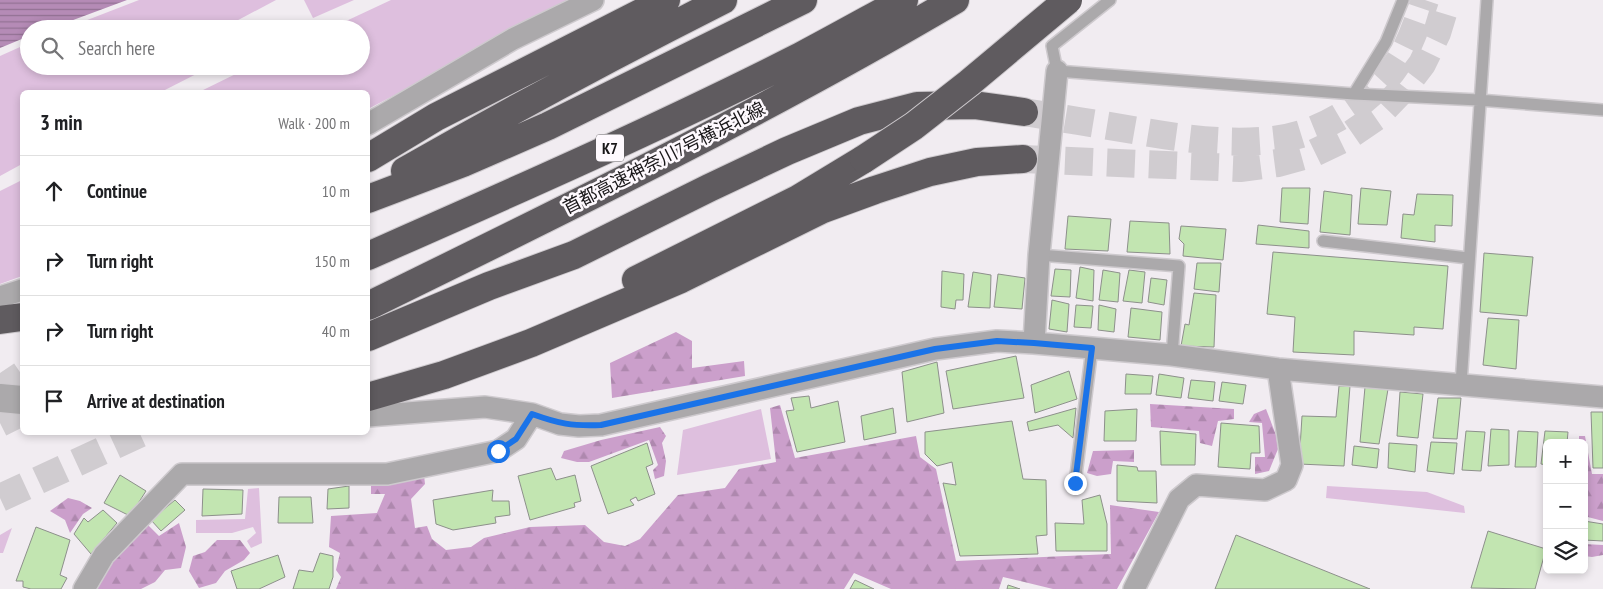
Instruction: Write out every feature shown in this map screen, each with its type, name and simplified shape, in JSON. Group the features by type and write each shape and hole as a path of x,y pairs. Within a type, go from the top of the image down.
{"highway":[{"path":"370,157 436,117 666,0"},
{"path":"370,189 537,96 629,47 724,0"},
{"path":"370,198 463,163 548,126 803,0"},
{"name":"首都高速神奈川7号横浜北線","path":"370,255 670,120 800,56 904,0"},
{"name":"首都高速神奈川7号横浜北線","path":"370,305 685,150 955,0"},
{"path":"444,375 546,326 798,199 914,126 969,83 1068,0"},
{"path":"370,336 489,286 574,255 787,151 860,121 917,106 974,105 1024,112"},
{"path":"370,396 444,375 530,343 681,279 823,209 875,190 930,172 977,162 1023,159"},
{"path":"0,320 20,317"}],"street":[{"path":"370,123 512,39 593,0"},
{"path":"1034,343 1039,255 1057,71"},
{"path":"0,298 20,291"},
{"path":"370,416 485,407 532,414 560,424 579,426 601,425 935,349 997,341 1092,348 1278,369 1603,397"},
{"path":"1134,589 1179,499 1196,485 1265,490 1286,480 1292,466 1278,369"},
{"path":"0,398 20,400"},
{"path":"84,589 104,555 182,474 387,474 498,451 516,439 532,414"}],"lane":[{"path":"1110,0 1052,46 1057,71 1354,94 1479,100 1603,110"},
{"path":"1354,94 1386,42 1403,0"},
{"path":"1461,384 1468,258 1487,0"},
{"path":"1323,241 1468,258"},
{"path":"1039,255 1179,266 1172,356"},
{"path":"1075,483 1092,348"}],"shaded area":[{"path":"0,0 127,0 73,20 20,20 20,40 0,48"},
{"path":"139,0 276,0 238,20 87,20"},
{"path":"304,0 354,0 313,18"},
{"path":"391,0 584,0 527,26 370,108 370,90 203,90 234,75 370,75 370,20 348,20"},
{"path":"20,47 20,75 194,75 165,90 20,90 20,165 0,176 0,56"},
{"path":"20,181 20,277 0,284 0,191"},
{"path":"761,409 771,459 677,475 683,430"},
{"path":"1327,486 1427,492 1464,506 1465,513 1326,498"},
{"path":"259,488 262,543 251,548 247,541 256,533 253,527 232,533 196,533 196,520 245,519 248,489"},
{"path":"12,528 3,553 0,553 0,535"}],"green space":[{"path":"676,332 692,341 692,368 744,361 745,376 612,398 610,363"},
{"path":"1150,404 1234,409 1234,419 1218,421 1212,446 1200,443 1199,431 1151,427"},
{"path":"780,405 795,458 916,436 920,457 936,469 956,561 1111,554 1110,505 1159,512 1117,589 1053,589 1003,577 999,589 891,589 854,573 844,589 336,589 341,577 336,570 340,553 329,547 331,516 377,513 385,494 371,494 371,483 424,475 425,484 411,499 415,528 427,526 432,539 446,550 471,547 484,538 530,527 585,525 604,542 625,546 640,539 678,495 725,488 739,469 776,462 770,408"},
{"path":"1266,409 1276,435 1278,449 1269,471 1255,474 1255,457 1265,457 1262,423 1249,422 1254,414"},
{"path":"660,427 666,436 662,443 666,461 664,476 655,479 653,470 658,465 649,440 589,462 577,462 561,458 564,451 601,440"},
{"path":"1579,436 1585,436 1586,439 1579,439"},
{"path":"1134,450 1134,462 1113,461 1111,474 1097,476 1087,473 1093,451"},
{"path":"1588,452 1592,474 1603,474 1603,521 1588,517"},
{"path":"68,498 80,501 92,508 83,514 70,533 65,520 50,511"},
{"path":"179,523 186,547 181,568 165,570 155,582 141,589 93,589 114,556 147,524 159,536"},
{"path":"217,540 240,540 250,553 244,560 225,571 216,583 199,588 189,571 193,556 205,552"},
{"path":"1588,544 1603,545 1603,555 1588,556"}],"building":[{"path":"1282,188 1310,188 1308,224 1280,222"},
{"path":"1361,188 1391,191 1387,225 1358,224"},
{"path":"1324,191 1352,195 1350,235 1320,232"},
{"path":"1417,194 1453,195 1452,226 1435,225 1435,242 1401,238 1403,214 1414,215"},
{"path":"1068,216 1111,219 1108,251 1065,249"},
{"path":"1130,221 1169,223 1170,254 1127,252"},
{"path":"1258,225 1309,231 1309,248 1256,244"},
{"path":"1181,226 1226,229 1223,260 1183,256 1184,244 1179,239"},
{"path":"1273,252 1448,266 1443,329 1414,327 1414,335 1354,331 1354,355 1293,352 1295,317 1267,314"},
{"path":"1484,253 1533,257 1527,316 1480,312"},
{"path":"1197,263 1221,263 1219,292 1194,289"},
{"path":"1080,267 1094,270 1093,301 1076,298"},
{"path":"1055,269 1071,270 1070,297 1051,296"},
{"path":"1103,270 1120,273 1118,302 1099,300"},
{"path":"1129,270 1145,272 1142,303 1123,301"},
{"path":"942,271 964,274 963,300 956,300 955,309 941,307"},
{"path":"973,272 991,275 990,308 968,307"},
{"path":"998,274 1025,278 1022,309 994,307"},
{"path":"1151,278 1167,280 1164,305 1148,302"},
{"path":"1194,293 1216,295 1214,347 1181,346 1185,324 1189,325"},
{"path":"1052,300 1069,304 1067,332 1049,329"},
{"path":"1076,305 1093,306 1091,328 1074,327"},
{"path":"1099,305 1116,309 1114,332 1098,330"},
{"path":"1131,308 1162,312 1160,340 1128,337"},
{"path":"1488,318 1519,320 1516,369 1483,365"},
{"path":"1016,356 1024,398 953,409 946,371"},
{"path":"937,362 944,413 907,422 902,372"},
{"path":"1069,371 1077,399 1035,413 1031,385"},
{"path":"1126,374 1153,376 1151,394 1125,394"},
{"path":"1159,374 1184,378 1181,398 1156,395"},
{"path":"1191,380 1215,382 1213,401 1188,398"},
{"path":"1222,382 1246,385 1243,404 1219,401"},
{"path":"1339,386 1350,386 1344,466 1299,464 1302,416 1336,417"},
{"path":"1365,387 1388,389 1379,444 1360,442"},
{"path":"1400,392 1423,394 1418,438 1397,436"},
{"path":"809,396 811,408 838,401 845,442 797,452 786,411 794,410 791,398"},
{"path":"1438,398 1461,398 1457,439 1433,438"},
{"path":"893,408 896,433 864,440 861,416"},
{"path":"1076,408 1073,438 1058,425 1029,431 1027,422"},
{"path":"1137,409 1136,441 1104,441 1105,411"},
{"path":"1591,412 1603,412 1603,468 1593,468"},
{"path":"1012,421 1023,479 1046,480 1047,535 1036,536 1038,554 960,556 943,483 956,485 952,462 937,466 925,454 925,432"},
{"path":"1221,423 1259,426 1260,453 1251,453 1250,469 1218,467"},
{"path":"1491,429 1509,430 1509,465 1488,466"},
{"path":"1160,431 1196,434 1195,465 1161,465"},
{"path":"1466,431 1485,432 1481,471 1462,470"},
{"path":"1518,431 1538,432 1536,467 1515,467"},
{"path":"1545,431 1568,432 1567,439 1544,439"},
{"path":"1431,442 1457,443 1454,474 1427,471"},
{"path":"647,443 653,464 646,467 655,494 638,501 636,497 630,500 634,505 608,514 591,466"},
{"path":"1389,443 1417,445 1415,472 1388,468"},
{"path":"1354,446 1379,449 1377,468 1352,465"},
{"path":"1543,448 1543,464 1541,464"},
{"path":"1117,465 1137,467 1138,471 1156,471 1157,503 1117,501"},
{"path":"551,468 556,480 575,475 581,501 574,503 575,507 530,520 518,476"},
{"path":"120,475 146,491 130,516 104,503"},
{"path":"349,486 349,508 327,509 328,489"},
{"path":"203,489 243,490 242,514 202,516"},
{"path":"493,490 492,501 509,501 510,515 495,517 496,523 453,530 436,524 433,500"},
{"path":"1100,495 1107,524 1107,551 1056,551 1055,523 1084,524 1082,500"},
{"path":"279,497 311,497 313,523 278,523"},
{"path":"175,500 185,510 161,531 151,520"},
{"path":"103,510 117,523 91,554 74,534 84,518 88,522"},
{"path":"1588,522 1603,524 1603,541 1588,540"},
{"path":"36,527 70,540 60,575 67,578 61,589 31,589 23,587 23,581 16,581"},
{"path":"1488,531 1543,548 1543,560 1535,589 1471,588"},
{"path":"1236,535 1370,589 1215,589"},
{"path":"320,553 333,556 333,577 329,589 293,589 299,570 313,572"},
{"path":"278,555 285,577 259,589 237,589 231,571"},
{"path":"855,580 874,589 850,589"},
{"path":"1008,585 1020,589 1007,589"}],"tunnel":[{"path":"1024,112 1202,140 1237,142 1292,137 1311,131 1348,112 1380,85 1404,53 1425,0"},
{"path":"1023,159 1240,168 1278,163 1314,153 1347,137 1376,117 1402,90 1422,64 1437,33 1447,0"},
{"path":"0,390 20,376"},
{"path":"0,423 20,413"},
{"path":"0,498 136,435"}],"route":[{"path":"498,451 516,439 532,414 560,424 579,426 601,425 935,349 997,341 1034,343 1092,348 1075,483"}]}
